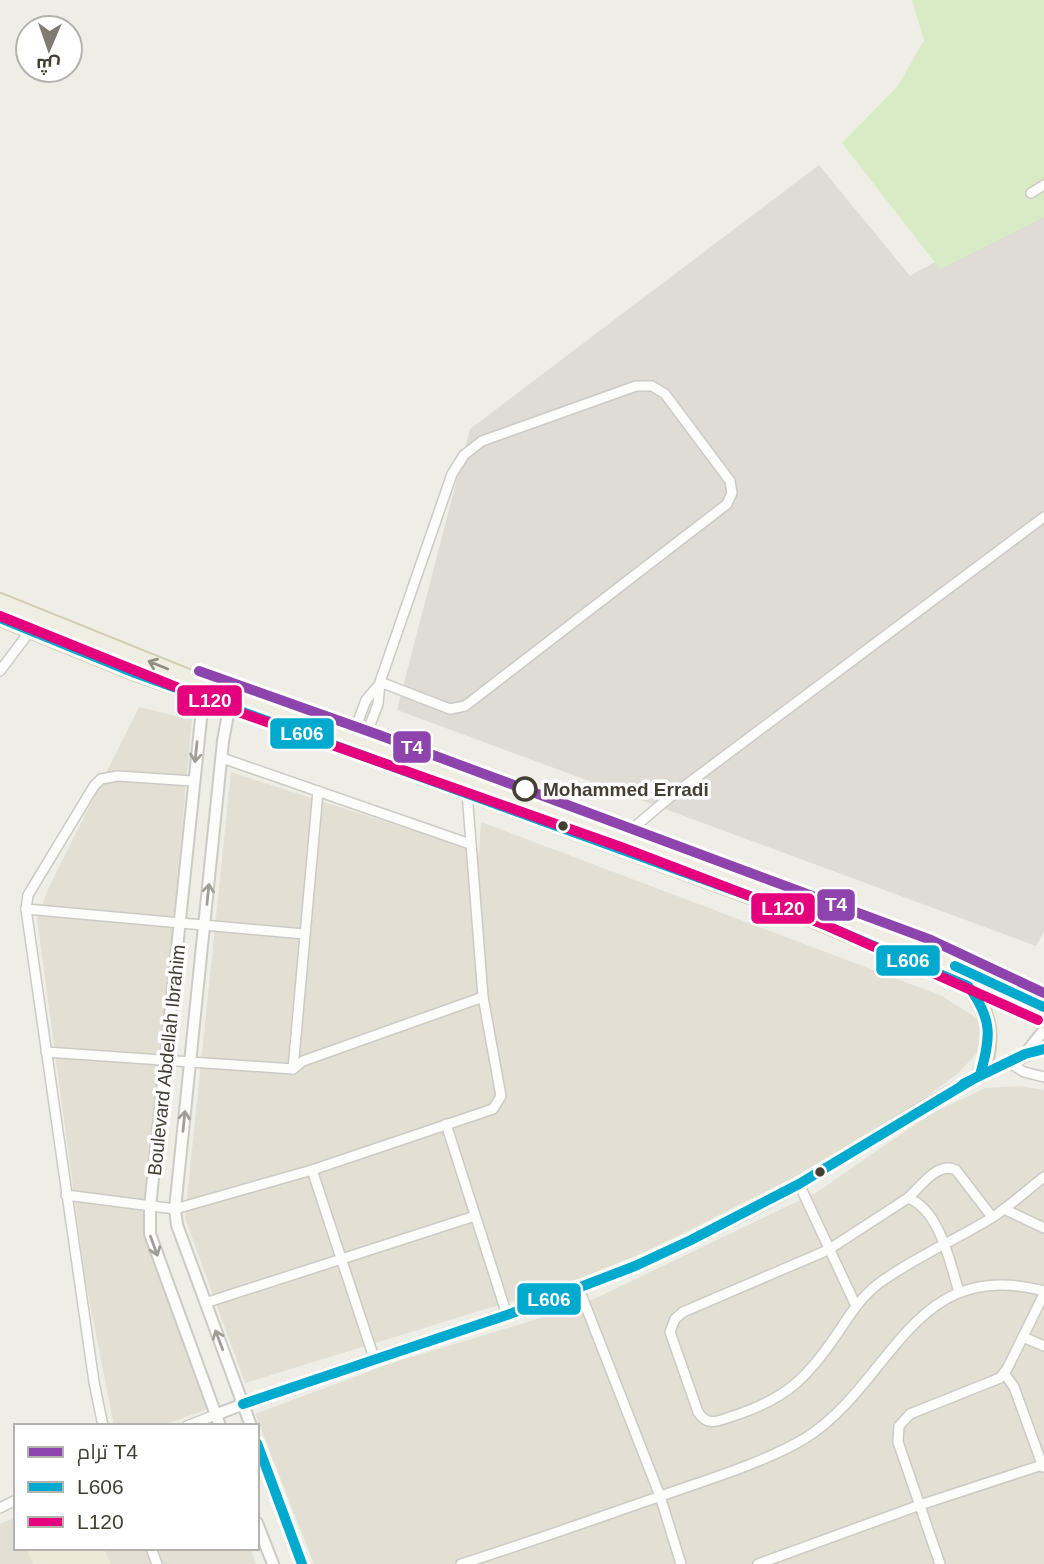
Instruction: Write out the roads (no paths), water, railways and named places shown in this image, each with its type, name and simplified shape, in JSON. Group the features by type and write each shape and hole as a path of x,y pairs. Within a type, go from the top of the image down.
{"main road":[{"path":"0,601 233,701 356,745 626,834 828,911 1044,1007"},
{"path":"0,618 135,673 204,690"},
{"path":"356,745 467,792 799,914 968,986 1044,1022"},
{"path":"968,986 981,1003 988,1023 989,1045 980,1075"}],"street":[{"path":"1031,193 1044,185"},
{"path":"356,745 378,704 379,684 452,474 464,455 482,441 636,386 652,386 665,394 730,481 732,493 727,504 465,706 450,709 379,684"},
{"path":"613,845 670,797 1044,517"},
{"path":"0,671 30,631"},
{"name":"Boulevard Abdellah Ibrahim","path":"204,690 150,1207 150,1234 218,1420"},
{"name":"Boulevard Abdellah Ibrahim","path":"233,701 223,741 175,1209 177,1225 250,1424"},
{"path":"222,758 470,844"},
{"path":"103,1424 93,1382 26,909 28,895 94,786 101,779 118,776 193,781"},
{"path":"293,1069 318,792"},
{"path":"66,1195 175,1209 312,1170 494,1109 501,1096 483,997 467,792"},
{"path":"26,909 304,934"},
{"path":"46,1052 293,1069 303,1061 483,997"},
{"path":"1025,1054 1044,1030"},
{"path":"197,1424 218,1420 243,1404 579,1289 691,1240 799,1184 980,1075 1025,1054 1044,1049"},
{"path":"1007,1062 1024,1072 1044,1077"},
{"path":"446,1124 507,1315"},
{"path":"992,1217 957,1170 951,1167 939,1170 908,1198 828,1250 683,1312 671,1327 671,1337 701,1417 709,1423 716,1422 752,1409 791,1389 817,1363 856,1306 870,1291 886,1278 992,1217 1044,1177"},
{"path":"312,1170 374,1358"},
{"path":"799,1184 856,1306"},
{"path":"908,1198 929,1214 945,1244 959,1292"},
{"path":"1004,1209 1044,1228"},
{"path":"205,1303 475,1216"},
{"path":"461,1564 660,1496 779,1451 806,1438 831,1419 855,1395 905,1331 923,1313 959,1292 991,1286 1029,1287 1044,1292 1004,1373 989,1384 916,1412 902,1421 897,1437 940,1564"},
{"path":"579,1289 660,1496 681,1564"},
{"path":"1023,1337 1044,1346"},
{"path":"758,1564 920,1505 1043,1467 1014,1387 1004,1373"},
{"path":"259,1447 302,1564"},
{"path":"259,1528 273,1564"}],"tram line":[{"name":"T4","path":"199,671 931,940 1044,993"}],"place":[{"name":"Mohammed Erradi","path":"525,789"}]}
